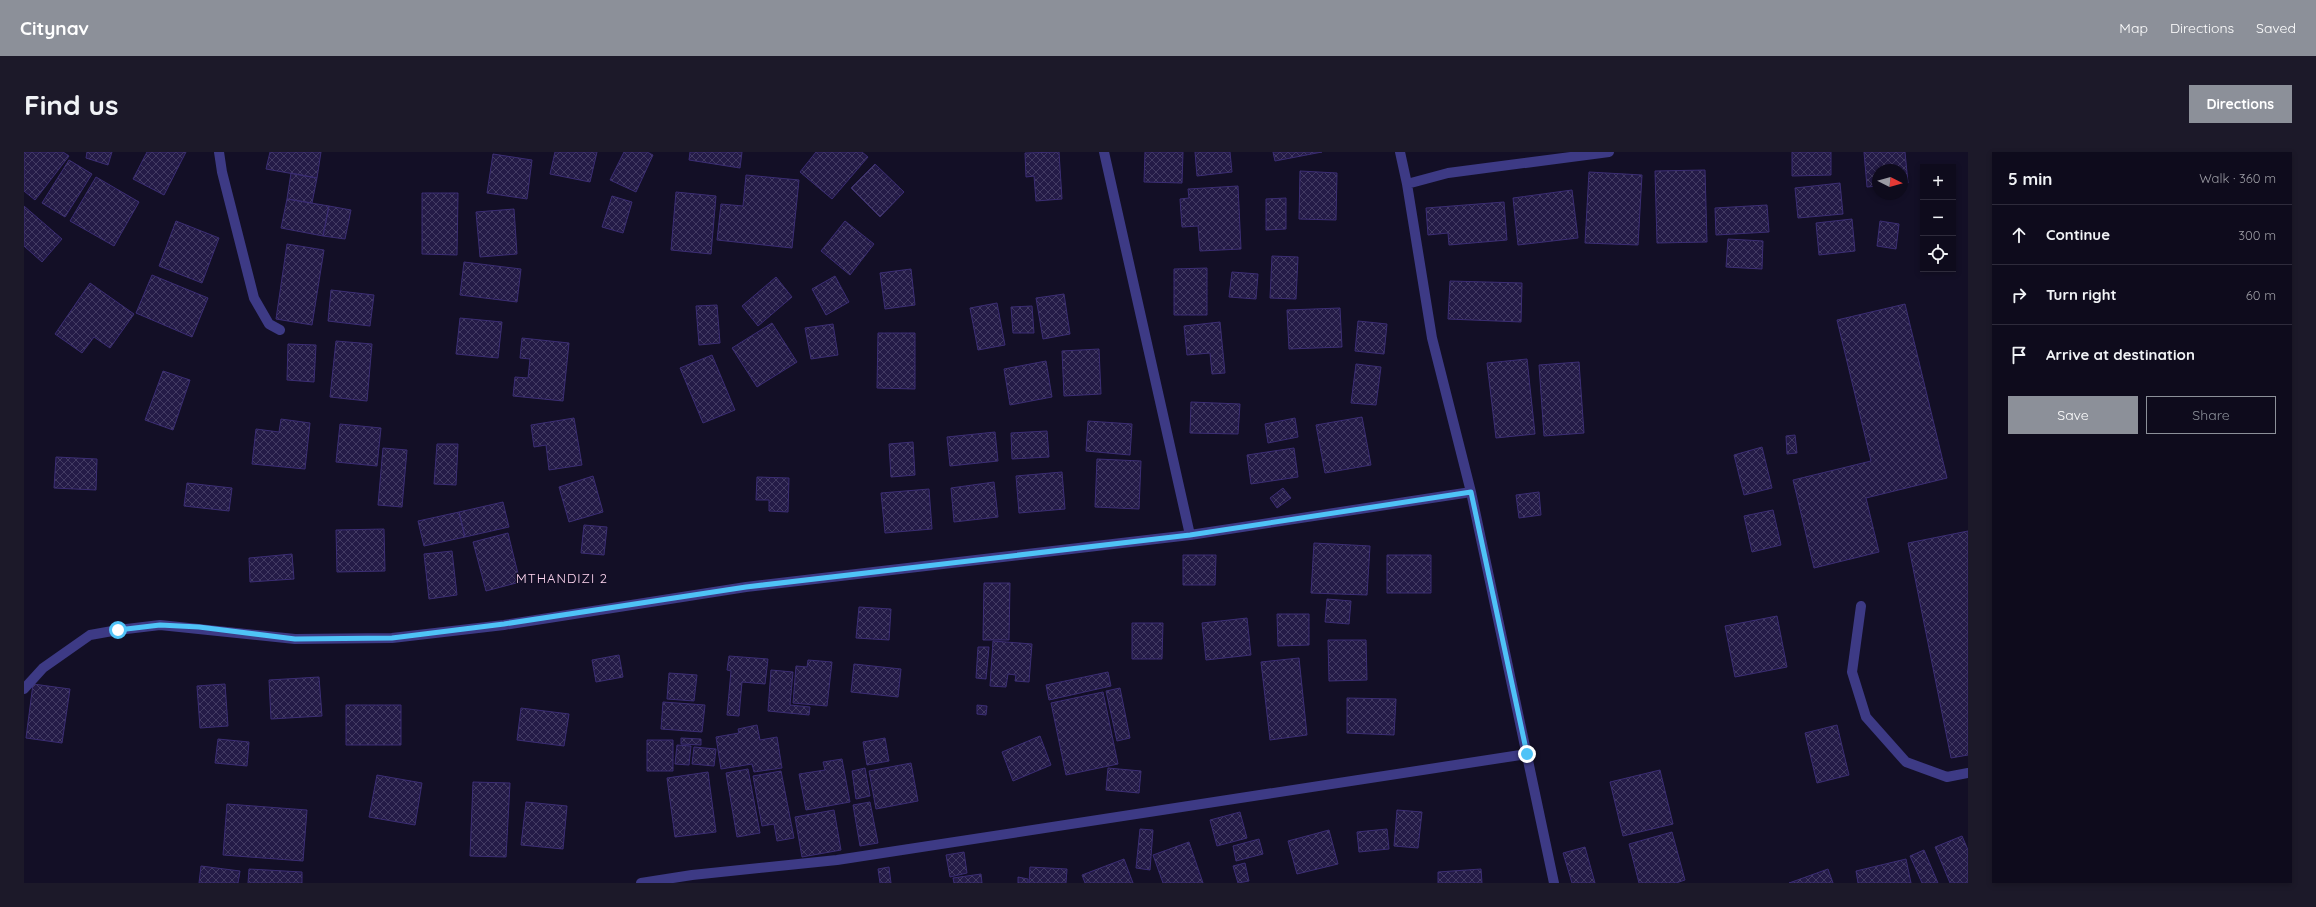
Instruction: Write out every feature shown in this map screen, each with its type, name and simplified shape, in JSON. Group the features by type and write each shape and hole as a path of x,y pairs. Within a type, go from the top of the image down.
{"street":[{"path":"220,152 222,172 254,298 269,324 280,330"},
{"path":"1104,152 1190,535"},
{"path":"1400,152 1407,184 1432,338 1471,492 1554,883"},
{"path":"1407,184 1448,173 1609,152"},
{"path":"24,689 43,668 90,635 118,630 160,625 199,627 295,639 392,638 504,624 746,587 1190,535 1471,492"},
{"path":"1861,606 1852,672 1866,718 1906,762 1948,777 1968,773"},
{"path":"641,883 692,875 837,860 1527,754"}],"building":[{"path":"24,152 63,152 69,156 35,200 24,191"},
{"path":"87,152 112,152 108,165 86,158"},
{"path":"147,152 186,152 164,195 133,179"},
{"path":"270,152 321,152 317,178 266,169"},
{"path":"555,152 597,152 590,182 550,174"},
{"path":"624,152 647,152 653,155 636,192 610,180"},
{"path":"690,152 742,152 740,168 689,160"},
{"path":"816,152 862,152 868,157 832,199 800,172"},
{"path":"1059,152 1062,199 1036,201 1034,176 1026,177 1025,153"},
{"path":"1145,152 1183,152 1182,183 1144,182"},
{"path":"1195,152 1230,152 1232,172 1197,176"},
{"path":"1273,152 1322,152 1275,161"},
{"path":"1792,152 1831,152 1831,175 1792,176"},
{"path":"1864,152 1905,152 1906,164 1872,164 1872,187 1867,187"},
{"path":"493,154 532,160 527,199 487,193"},
{"path":"69,160 92,174 65,217 42,203"},
{"path":"875,164 904,192 880,217 851,188"},
{"path":"1705,170 1707,242 1657,243 1655,171"},
{"path":"1300,171 1337,173 1336,220 1299,219"},
{"path":"1589,172 1642,175 1638,245 1585,243"},
{"path":"291,173 317,178 312,203 287,199"},
{"path":"746,175 799,180 792,248 717,240 721,204 743,206"},
{"path":"96,177 139,202 114,246 70,221"},
{"path":"1840,183 1843,214 1798,218 1795,188"},
{"path":"1238,186 1241,249 1200,251 1198,226 1182,227 1180,199 1189,198 1188,189"},
{"path":"1572,190 1578,238 1518,245 1513,198"},
{"path":"676,192 716,196 711,254 671,250"},
{"path":"422,193 458,193 457,255 422,254"},
{"path":"612,196 632,202 623,233 602,227"},
{"path":"1286,198 1286,229 1266,230 1266,199"},
{"path":"287,199 329,206 323,236 281,228"},
{"path":"1504,202 1507,240 1449,245 1448,233 1428,235 1426,208"},
{"path":"1767,205 1769,232 1716,235 1715,208"},
{"path":"24,206 62,239 42,262 24,246"},
{"path":"329,206 351,210 345,239 323,236"},
{"path":"514,209 517,254 480,257 476,212"},
{"path":"1852,219 1855,251 1819,255 1816,223"},
{"path":"176,221 219,238 202,283 159,266"},
{"path":"845,221 874,244 850,275 821,251"},
{"path":"1880,221 1899,224 1896,249 1877,246"},
{"path":"1728,239 1763,241 1762,269 1726,267"},
{"path":"287,244 324,250 312,325 276,319"},
{"path":"1272,256 1298,257 1296,299 1270,298"},
{"path":"464,262 521,269 517,302 460,295"},
{"path":"1207,268 1207,315 1174,315 1174,269"},
{"path":"911,269 915,305 885,309 880,273"},
{"path":"1232,272 1258,274 1256,299 1229,297"},
{"path":"152,275 208,298 192,337 136,313"},
{"path":"835,276 849,302 826,315 812,289"},
{"path":"776,277 792,297 758,326 742,306"},
{"path":"1450,281 1522,283 1521,322 1448,319"},
{"path":"90,283 134,314 110,348 94,337 82,353 55,334"},
{"path":"331,290 374,295 370,326 328,321"},
{"path":"1064,294 1070,334 1043,339 1036,298"},
{"path":"997,303 1005,345 978,350 970,308"},
{"path":"1905,304 1947,478 1866,498 1879,552 1814,568 1793,480 1871,461 1837,320"},
{"path":"717,305 720,343 699,345 696,306"},
{"path":"1032,306 1034,333 1013,333 1011,307"},
{"path":"1340,308 1342,347 1289,349 1287,310"},
{"path":"460,318 502,322 498,358 456,354"},
{"path":"1358,321 1387,324 1384,354 1355,351"},
{"path":"1220,322 1225,373 1212,374 1210,353 1187,355 1184,326"},
{"path":"772,323 797,362 757,387 732,348"},
{"path":"833,324 838,355 811,359 805,328"},
{"path":"878,333 915,333 915,389 877,388"},
{"path":"522,338 569,343 563,401 513,396 515,377 528,378 530,359 520,358"},
{"path":"336,341 372,344 367,401 330,397"},
{"path":"288,344 316,345 314,382 287,380"},
{"path":"1099,349 1101,394 1064,396 1062,351"},
{"path":"712,355 735,410 703,423 680,368"},
{"path":"1527,359 1535,434 1496,438 1487,363"},
{"path":"1046,361 1052,397 1010,405 1004,369"},
{"path":"1579,362 1584,433 1544,436 1539,365"},
{"path":"1356,364 1381,367 1376,405 1351,403"},
{"path":"163,371 190,380 173,430 145,420"},
{"path":"1191,402 1240,404 1238,434 1190,433"},
{"path":"1362,417 1371,465 1325,473 1316,425"},
{"path":"574,418 582,465 549,470 546,445 534,447 531,425"},
{"path":"1295,418 1298,437 1268,443 1265,424"},
{"path":"281,419 310,423 305,469 252,464 256,429 279,432"},
{"path":"1088,421 1132,424 1130,455 1086,451"},
{"path":"340,424 381,428 377,466 336,462"},
{"path":"1047,431 1049,457 1012,459 1011,433"},
{"path":"995,432 998,461 950,466 947,437"},
{"path":"1795,435 1797,453 1787,454 1786,436"},
{"path":"913,442 915,475 891,477 889,444"},
{"path":"437,444 458,444 456,485 434,484"},
{"path":"1762,447 1772,488 1744,495 1734,455"},
{"path":"383,448 407,450 402,507 378,505"},
{"path":"1294,448 1298,477 1251,484 1247,455"},
{"path":"56,457 97,459 96,490 54,488"},
{"path":"1097,459 1141,461 1139,509 1095,507"},
{"path":"1062,472 1065,509 1019,513 1016,476"},
{"path":"593,476 603,512 569,522 559,487"},
{"path":"757,477 789,478 788,512 769,511 769,500 756,500"},
{"path":"994,482 998,517 954,522 951,488"},
{"path":"187,483 232,488 229,511 184,506"},
{"path":"1283,488 1291,498 1277,508 1270,498"},
{"path":"929,489 932,529 885,533 881,493"},
{"path":"1539,492 1541,515 1519,518 1516,495"},
{"path":"503,502 509,527 465,537 459,512"},
{"path":"1773,510 1781,545 1752,552 1744,516"},
{"path":"459,512 465,537 424,546 418,521"},
{"path":"584,525 607,527 604,555 581,553"},
{"path":"384,529 385,571 337,572 336,530"},
{"path":"1968,531 1968,755 1951,758 1908,543"},
{"path":"508,533 520,582 486,591 473,542"},
{"path":"1314,543 1370,546 1367,595 1311,593"},
{"path":"452,551 457,595 429,599 424,554"},
{"path":"292,554 294,579 250,582 249,558"},
{"path":"1183,555 1216,555 1215,585 1183,585"},
{"path":"1387,555 1431,555 1431,593 1387,593"},
{"path":"984,583 1010,583 1009,640 983,640"},
{"path":"1327,599 1351,601 1349,624 1325,622"},
{"path":"859,607 891,609 889,640 856,638"},
{"path":"1277,614 1309,614 1309,645 1278,646"},
{"path":"1777,616 1787,667 1735,677 1725,626"},
{"path":"1247,618 1251,655 1206,660 1202,623"},
{"path":"1132,623 1163,623 1162,659 1132,659"},
{"path":"1328,640 1366,640 1367,680 1329,681"},
{"path":"993,641 1032,644 1029,682 1015,681 1016,675 1008,674 1006,687 990,686"},
{"path":"978,647 989,647 986,679 976,678"},
{"path":"619,655 623,677 596,682 592,660"},
{"path":"729,656 768,659 765,684 742,682 739,716 727,715 731,671 727,670"},
{"path":"1299,658 1307,735 1270,740 1261,662"},
{"path":"808,660 832,662 827,706 793,703 796,666 807,667"},
{"path":"854,664 901,669 898,697 851,692"},
{"path":"771,670 793,672 790,705 810,707 809,715 768,711"},
{"path":"1108,672 1111,686 1049,700 1046,685"},
{"path":"669,673 697,675 694,701 667,699"},
{"path":"319,677 322,716 271,719 269,680"},
{"path":"33,684 70,689 62,743 26,738"},
{"path":"225,684 228,726 200,728 197,686"},
{"path":"1120,688 1130,738 1117,741 1106,691"},
{"path":"1103,692 1118,764 1066,775 1051,703"},
{"path":"1347,698 1396,699 1394,735 1347,733"},
{"path":"663,702 705,705 702,732 661,729"},
{"path":"346,705 401,705 401,745 346,745"},
{"path":"977,705 987,706 986,715 977,714"},
{"path":"521,708 569,714 564,746 517,740"},
{"path":"757,725 760,740 777,737 782,768 754,772 752,764 721,769 716,737 739,733 738,729"},
{"path":"1837,725 1849,775 1817,783 1805,733"},
{"path":"1040,736 1051,765 1013,781 1002,752"},
{"path":"681,738 701,739 701,745 681,744"},
{"path":"885,738 889,761 867,765 863,742"},
{"path":"218,739 249,742 247,766 215,763"},
{"path":"647,740 673,740 673,771 647,771"},
{"path":"677,745 691,746 689,765 675,764"},
{"path":"694,747 716,749 714,766 692,764"},
{"path":"842,759 850,802 806,810 799,774 825,770 823,762"},
{"path":"911,763 918,801 876,809 869,771"},
{"path":"865,768 870,796 856,799 852,771"},
{"path":"1108,768 1141,771 1139,793 1106,790"},
{"path":"748,769 760,833 737,837 726,773"},
{"path":"1660,770 1673,824 1623,836 1610,782"},
{"path":"781,771 794,838 777,841 774,824 762,826 753,776"},
{"path":"708,772 716,832 675,837 667,778"},
{"path":"377,775 422,783 415,825 369,817"},
{"path":"473,782 510,783 506,857 470,856"},
{"path":"526,802 567,806 563,849 521,845"},
{"path":"870,802 878,843 860,846 853,805"},
{"path":"227,804 307,810 303,861 223,855"},
{"path":"834,810 841,850 802,857 795,817"},
{"path":"1397,810 1422,812 1418,848 1394,846"},
{"path":"1240,812 1247,838 1217,846 1210,820"},
{"path":"1140,829 1153,830 1150,870 1136,868"},
{"path":"1387,829 1389,849 1359,852 1357,832"},
{"path":"1329,830 1338,864 1297,874 1288,841"},
{"path":"1672,832 1685,880 1676,883 1639,883 1629,844"},
{"path":"1962,836 1968,850 1968,883 1950,883 1935,847"},
{"path":"1259,839 1263,854 1236,861 1233,846"},
{"path":"1189,842 1203,883 1163,883 1153,855"},
{"path":"1585,847 1595,883 1572,883 1563,853"},
{"path":"1924,850 1938,883 1922,883 1910,856"},
{"path":"964,852 967,873 950,877 946,855"},
{"path":"1124,859 1133,883 1085,883 1082,875"},
{"path":"1906,859 1911,883 1858,883 1856,871"},
{"path":"1245,863 1249,881 1238,883 1233,866"},
{"path":"201,866 240,871 238,883 199,883"},
{"path":"889,867 891,883 880,883 878,869"},
{"path":"1030,867 1067,869 1066,883 1029,883"},
{"path":"249,869 302,872 302,883 248,883"},
{"path":"1481,869 1482,883 1438,883 1438,872"},
{"path":"1828,869 1833,883 1789,883"},
{"path":"981,874 982,883 954,883 953,878"},
{"path":"1018,877 1028,879 1028,883 1018,883"}],"district":[{"name":"MTHANDIZI 2","path":"562,578"}],"route":[{"path":"118,630 160,625 199,627 295,639 392,638 504,624 746,587 1190,535 1471,492 1527,754"}]}
